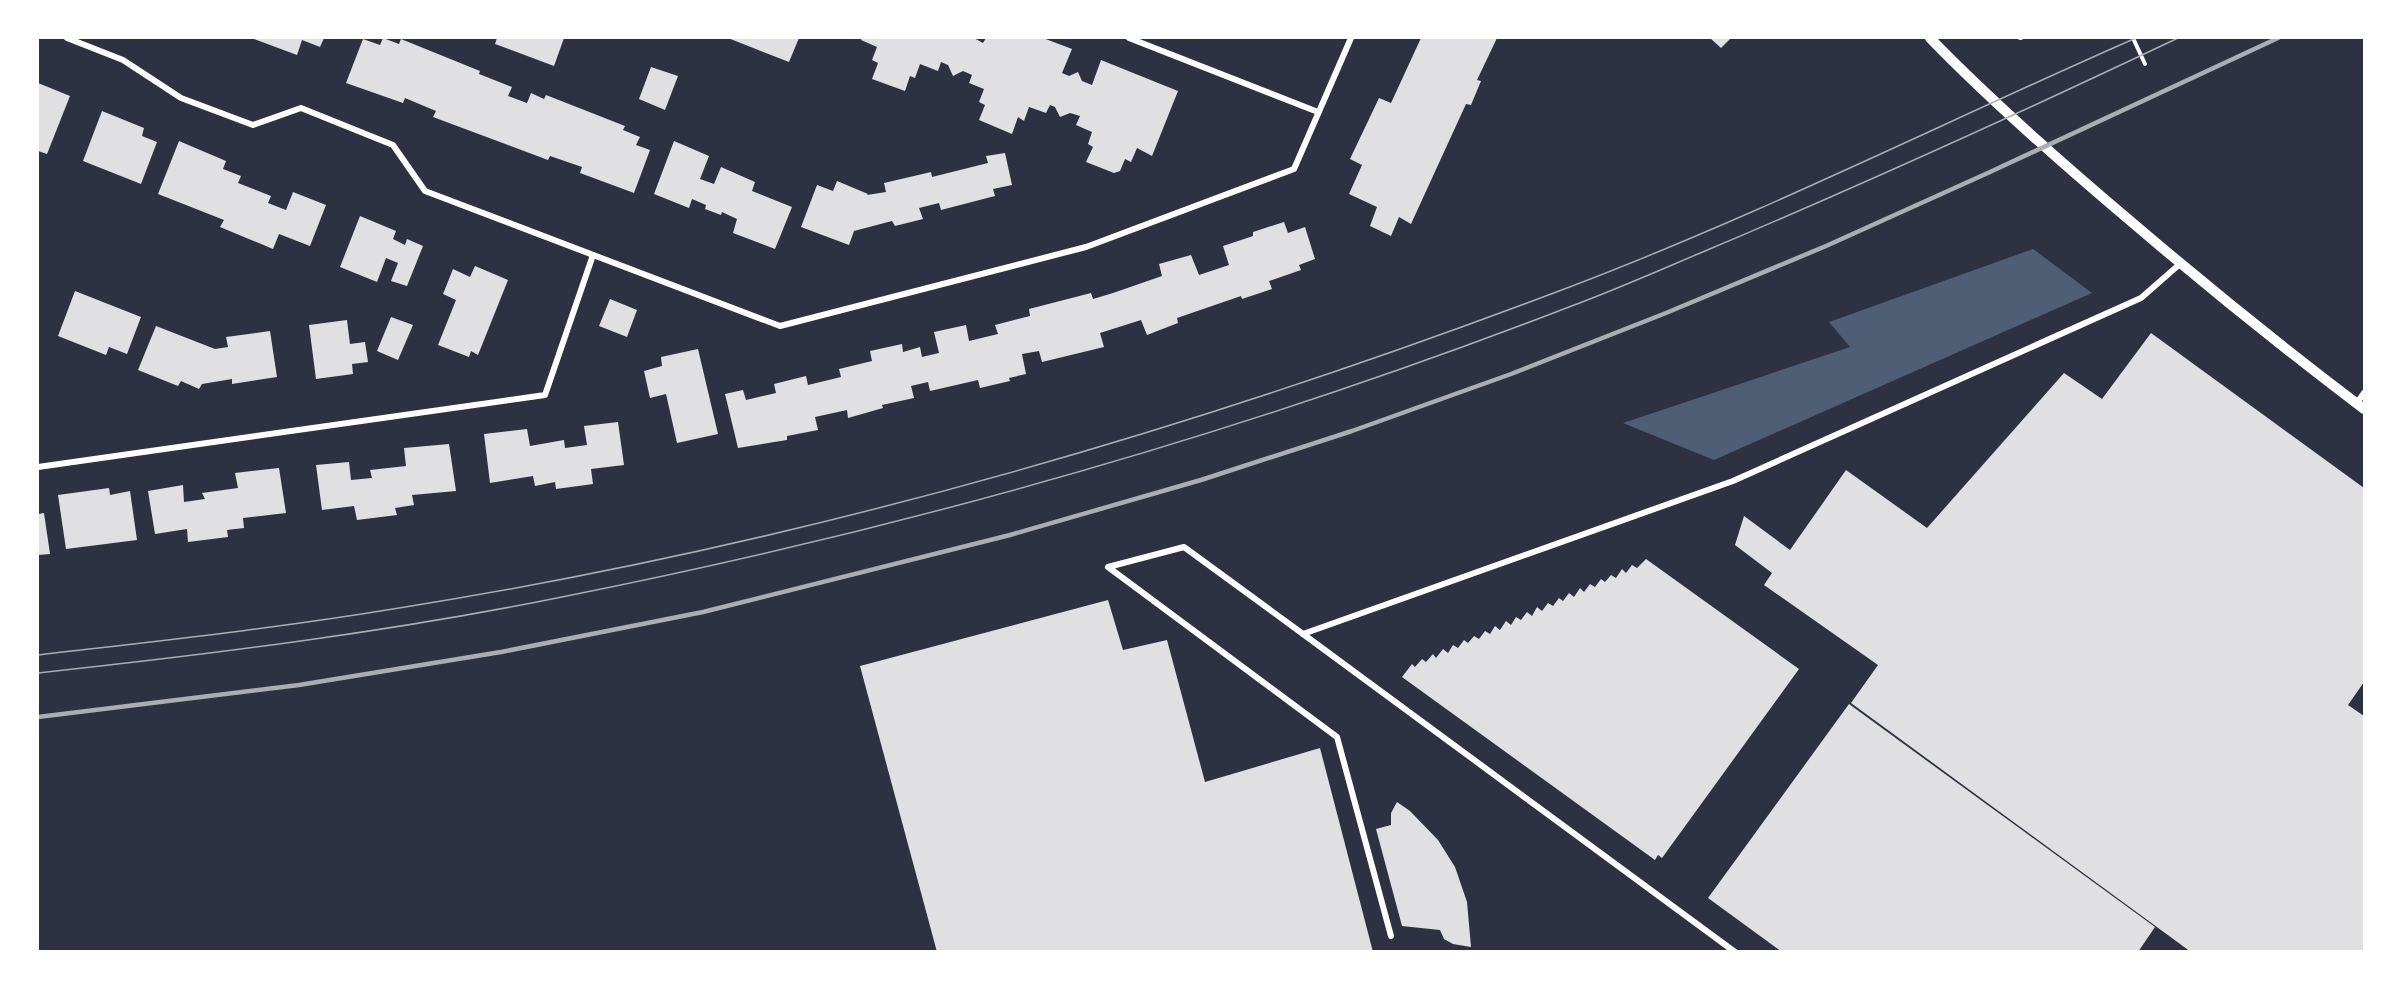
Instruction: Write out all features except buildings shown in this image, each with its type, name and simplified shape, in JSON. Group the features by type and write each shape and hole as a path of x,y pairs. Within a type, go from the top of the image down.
{"street":[{"path":"67,38 123,60 181,98 253,125 301,108 393,145 425,191 780,326 1086,247 1294,169 1351,38"},
{"path":"1129,38 1318,112"},
{"path":"1930,38 1968,77 2064,165 2181,263 2361,406 2364,393"},
{"path":"38,467 545,395 593,255"},
{"path":"1303,634 1732,482 2141,298 2181,263"},
{"path":"1391,936 1337,737 1108,567 1184,547 1735,951"}],"path":[{"path":"2133,38 2145,64"}],"water":[{"path":"2033,249 2092,293 1714,460 1623,423 1850,347 1829,322"}],"tram line":[{"path":"38,655 309,622 547,582 695,552 842,517 987,479 1132,437 1275,392 1418,343 1632,262 1778,201 2136,38"},
{"path":"38,673 301,641 497,610 818,541 1072,474 1322,396 1446,353 1603,294 1883,174 2178,38"}],"railway":[{"path":"38,717 299,685 501,652 703,612 1010,535 1201,480 1352,431 1511,374 1666,313 1826,246 2278,38"}]}
